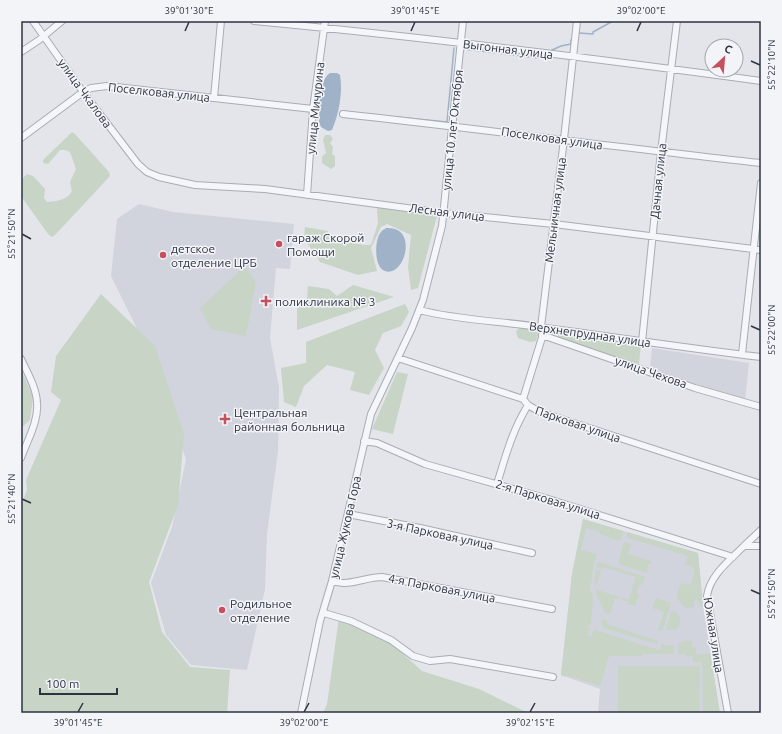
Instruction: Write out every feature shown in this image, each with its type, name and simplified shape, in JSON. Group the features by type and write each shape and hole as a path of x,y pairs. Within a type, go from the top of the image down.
{"street":[{"name":"улица Чкалова","path":"33,21 83,92 138,164"},
{"path":"21,52 62,21"},
{"path":"214,98 221,21"},
{"name":"Выгонная улица","path":"254,21 324,24 460,44 761,81"},
{"name":"улица 10 лет Октября","path":"364,440 371,414 419,310 436,250 444,213 463,21"},
{"name":"Мельничная улица","path":"523,399 543,328 577,21"},
{"name":"Дачная улица","path":"642,342 661,152 677,21"},
{"name":"улица Мичурина","path":"307,195 313,109 324,24"},
{"name":"Поселковая улица","path":"21,138 83,92 91,88 106,86 313,109"},
{"name":"Поселковая улица","path":"343,114 761,163"},
{"name":"Лесная улица","path":"138,164 147,172 169,180 195,185 265,190 444,213 554,224 761,250"},
{"path":"742,354 761,183"},
{"name":"Верхнепрудная улица","path":"419,310 463,318 761,357"},
{"name":"улица Чехова","path":"542,335 695,388 761,407"},
{"name":"Парковая улица","path":"398,358 523,399 528,405 540,412 761,484"},
{"path":"21,359 36,393 38,403 36,420 21,458"},
{"path":"498,484 511,438 520,417 528,405"},
{"name":"2-я Парковая улица","path":"364,440 377,443 425,464 498,484 733,557"},
{"name":"улица Жукова Гора","path":"324,613 364,440"},
{"name":"3-я Парковая улица","path":"348,514 420,528 532,553"},
{"name":"Южная улица","path":"728,713 707,596 708,588 712,581 733,557 761,530"},
{"path":"744,546 761,546"},
{"name":"4-я Парковая улица","path":"332,582 354,583 372,577 382,577 552,609"},
{"path":"301,713 320,621 324,613 351,621 391,640 413,656 430,661 450,659 554,678"}],"shaded area":[{"name":"Центральная районная больница","path":"139,204 173,212 294,224 290,269 276,268 270,338 279,387 278,451 267,534 265,589 247,670 191,665 166,635 151,583 172,527 186,459 143,341 111,276 117,219"},
{"path":"652,348 749,363 745,401 650,368"},
{"path":"583,519 698,553 703,606 720,713 598,713 600,689 561,675 572,574"}],"green space":[{"path":"72,132 109,172 110,176 52,237 48,234 21,196 21,180 27,174 33,176 45,189 44,198 47,202 68,196 72,191 70,182 76,169 70,152 60,150 48,164 43,163 43,160"},
{"path":"325,135 330,135 333,139 330,143 333,147 332,154 335,156 335,166 331,169 322,163 322,157 326,153 323,140"},
{"path":"377,208 437,216 418,288 411,290 408,267 411,235 387,224 381,227 371,248 377,271 358,275 320,262 304,238 305,227 328,231 329,239 371,245 378,223"},
{"path":"245,266 256,282 246,336 211,329 200,308"},
{"path":"353,285 394,297 297,330 297,309 307,299 308,286 329,289 337,296"},
{"path":"101,294 155,346 184,434 178,505 149,582 162,632 190,667 230,670 227,713 21,713 21,505 27,490 26,480 61,400 51,392 56,356"},
{"path":"405,304 409,312 401,326 383,333 375,350 384,368 369,395 350,390 355,372 327,365 304,386 296,407 284,402 281,368 306,363 306,342"},
{"path":"521,328 537,331 538,334 536,341 530,342 518,338 516,332"},
{"path":"548,332 641,344 639,364 547,335"},
{"path":"21,369 33,398 30,420 21,428"},
{"path":"397,372 408,374 393,434 372,429"},
{"path":"583,519 623,531 621,539 618,540 599,533 599,531 586,528 581,550 597,554 594,563 590,590 593,596 591,625 588,625 590,628 588,636 591,636 595,630 659,650 662,644 674,646 673,654 609,656 600,686 566,675 565,677 561,675 572,574"},
{"path":"627,532 698,553 703,606 699,606 698,600 694,601 694,607 686,608 678,600 678,590 680,586 682,583 691,585 695,570 691,565 685,565 688,556 628,538"},
{"path":"624,542 631,544 628,554 651,561 650,564 648,564 647,573 619,564"},
{"path":"599,562 645,577 642,585 639,585 636,593 639,594 635,606 628,604 628,602 622,600 622,598 629,599 636,577 603,567 602,569 596,567"},
{"path":"596,569 601,571 595,588 595,582"},
{"path":"596,589 619,597 619,599 615,598 610,614 605,613 597,596"},
{"path":"656,598 671,603 663,630 661,631 658,630 664,612 652,608"},
{"path":"671,611 674,611 679,615 680,624 677,629 666,630"},
{"path":"339,617 391,643 422,671 479,689 528,713 323,713 327,704"},
{"path":"602,619 607,621 607,624 658,641 657,644 604,628 602,625"},
{"path":"689,640 692,641 692,647 695,647 697,655 710,653 720,713 703,713 702,662 693,662 692,656 678,654 679,643"},
{"path":"618,666 700,666 700,713 618,713"}],"water":[{"path":"330,73 337,73 340,75 341,89 337,117 332,130 328,131 321,127 319,122 323,82"},
{"path":"386,228 396,229 403,234 405,242 403,260 398,267 392,271 385,271 381,269 376,253 377,241 381,231"}],"waterway":[{"path":"579,33 593,34 593,32 613,21"},
{"path":"552,50 571,44 571,40"},
{"path":"397,117 447,122 454,48"},
{"path":"464,49 538,58 545,57"}],"place":[{"name":"гараж Скорой Помощи","path":"279,244"},
{"name":"детское отделение ЦРБ","path":"163,255"},
{"name":"поликлиника № 3","path":"266,301"},
{"name":"Центральная районная больница","path":"225,419"},
{"name":"Родильное отделение","path":"222,610"}]}
